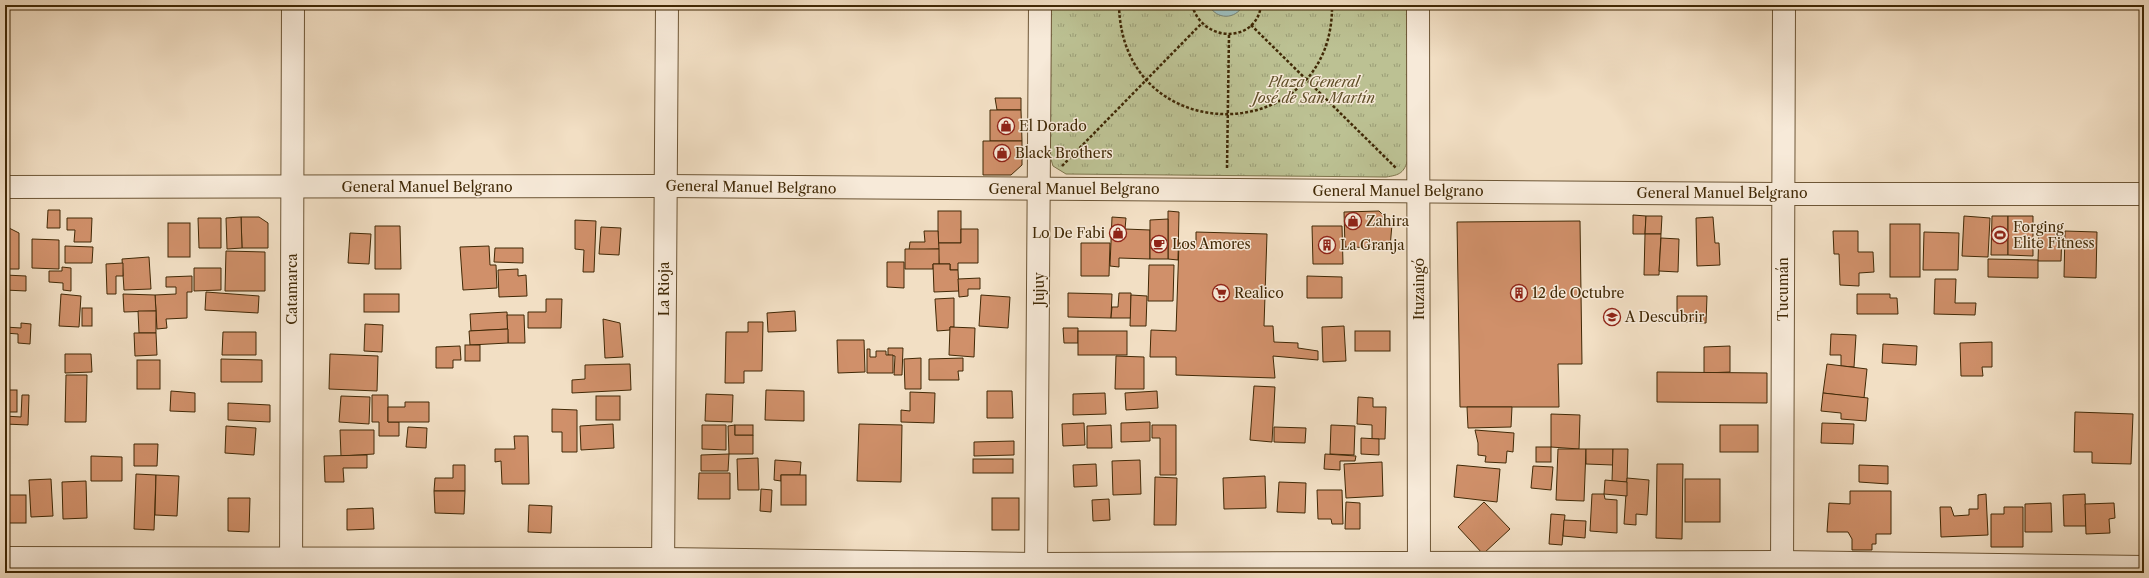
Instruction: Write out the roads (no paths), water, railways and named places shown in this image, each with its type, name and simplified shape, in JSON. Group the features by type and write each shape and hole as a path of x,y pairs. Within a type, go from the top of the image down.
{"street":[{"name":"Catamarca","path":"291,566 294,5"},
{"name":"La Rioja","path":"663,566 667,5"},
{"name":"Jujuy","path":"1036,568 1040,189 1040,5"},
{"name":"Ituzaingó","path":"1418,5 1419,568"},
{"name":"Tucumán","path":"1782,567 1784,5"},
{"name":"General Manuel Belgrano","path":"5,186 665,186 1783,194 2144,194"},
{"path":"5,558 291,566 1036,568 2144,567"}],"water":[{"path":"1209,5 1243,5 1240,10 1231,16 1221,16 1212,10"}],"place":[{"name":"El Dorado","path":"1006,126"},
{"name":"Black Brothers","path":"1002,153"},
{"name":"Zahira","path":"1353,221"},
{"name":"Lo De Fabi","path":"1118,233"},
{"name":"Forging Elite Fitness","path":"2000,235"},
{"name":"Los Amores","path":"1159,244"},
{"name":"La Granja","path":"1327,245"},
{"name":"Realico","path":"1221,293"},
{"name":"12 de Octubre","path":"1519,293"},
{"name":"A Descubrir","path":"1612,317"}],"park label":[{"name":"Plaza General José de San Martín","path":"1314,90"}]}
